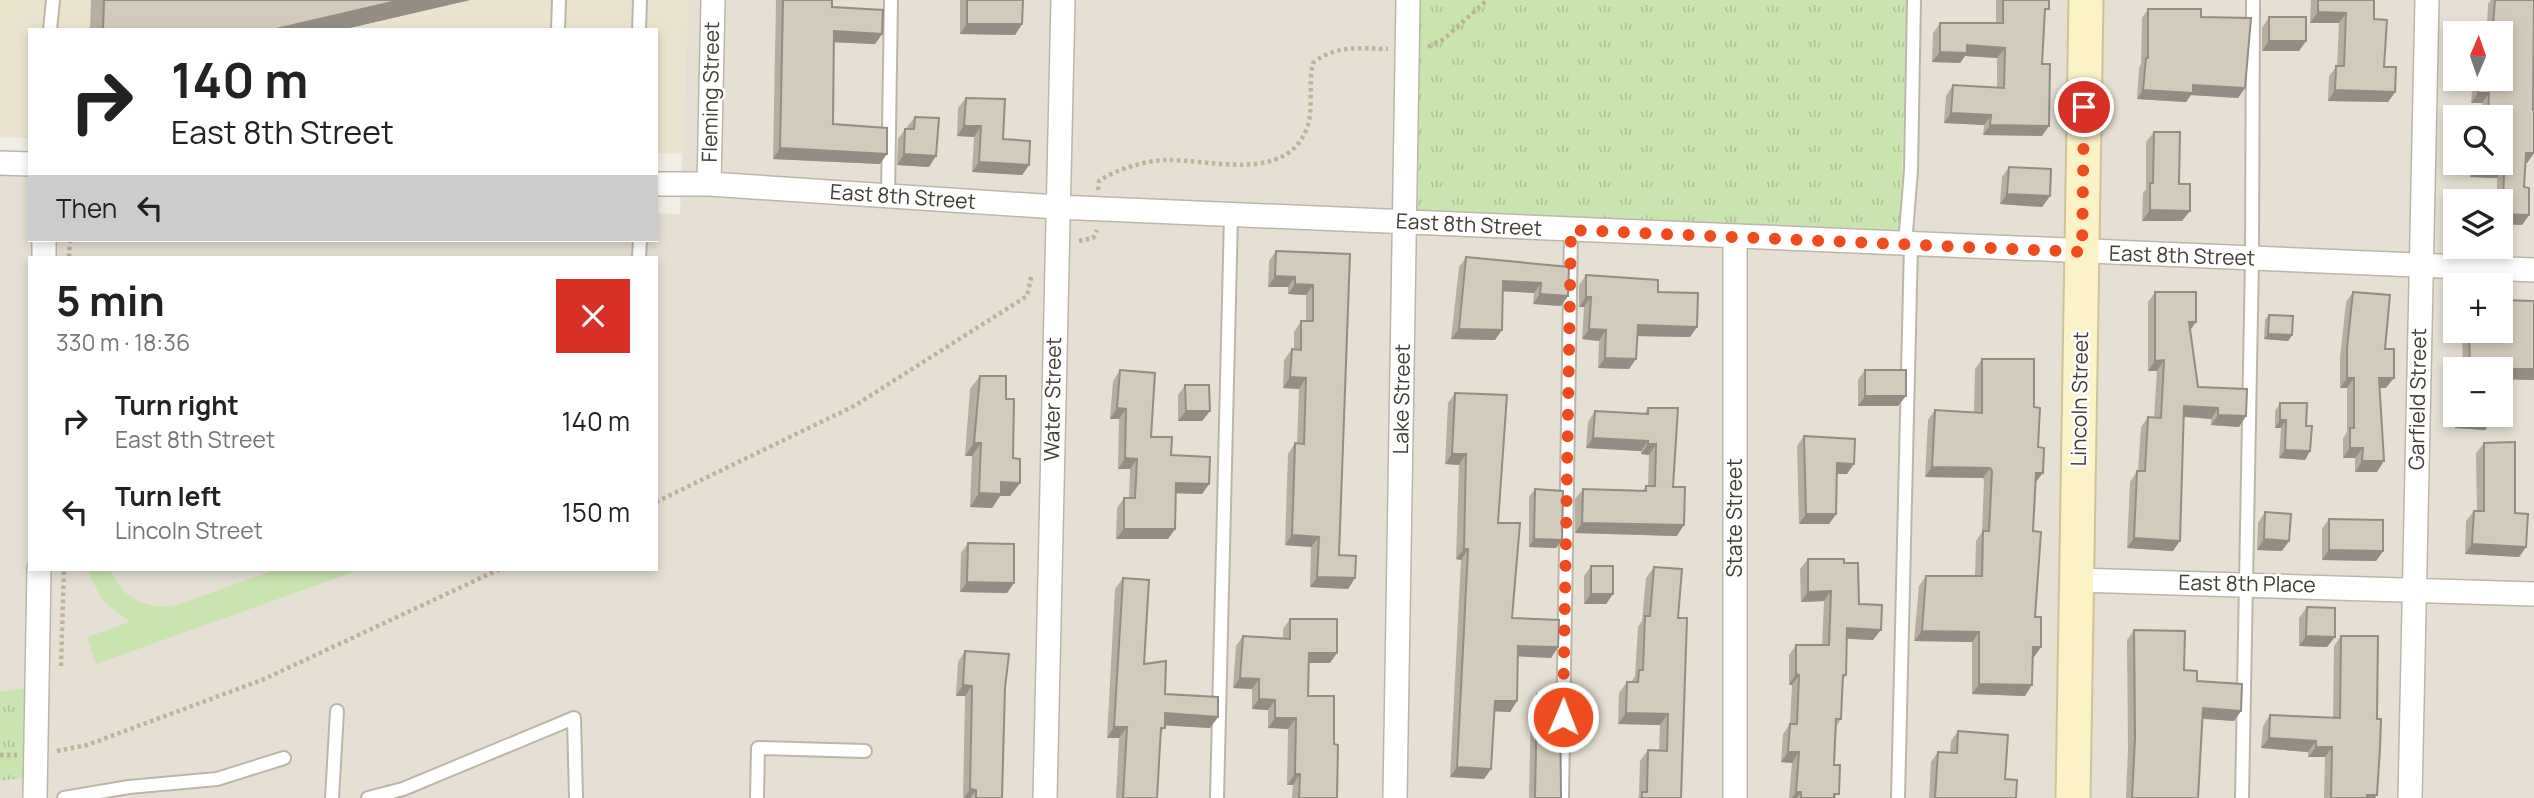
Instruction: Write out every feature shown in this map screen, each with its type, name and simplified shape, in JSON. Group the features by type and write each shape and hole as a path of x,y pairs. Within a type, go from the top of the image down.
{"main road":[{"name":"Lincoln Street","path":"2073,798 2086,0"}],"street":[{"name":"Fleming Street","path":"709,184 713,0"},
{"name":"Water Street","path":"1045,798 1063,0"},
{"name":"Lake Street","path":"1395,798 1408,0"},
{"name":"Garfield Street","path":"2410,798 2416,589 2419,267 2427,0"},
{"path":"0,163 28,164"},
{"name":"East 8th Street","path":"658,184 709,184 1057,207 1231,215 2534,270"},
{"name":"State Street","path":"1735,238 1735,798"},
{"path":"35,798 39,571"},
{"name":"East 8th Place","path":"2078,580 2534,594"}],"lane":[{"path":"51,28 53,0"},
{"path":"558,28 559,0"},
{"path":"639,28 640,0"},
{"path":"888,196 891,0"},
{"path":"1898,798 1914,0"},
{"path":"2242,798 2252,259 2253,0"},
{"path":"1217,798 1231,215"},
{"path":"1562,798 1571,230"},
{"path":"332,798 337,711"},
{"path":"368,798 403,789 574,718 576,798"},
{"path":"757,798 758,748 865,751"},
{"path":"64,798 130,787 217,779 284,758"}],"path":[{"path":"1408,49 1432,46 1444,39 1486,0"},
{"path":"35,754 87,745 262,680 496,571"}],"shaded area":[{"path":"0,0 688,0 682,154 658,153 658,28 28,28 28,138 0,138"},
{"path":"688,0 1416,0 1900,237 1907,0 2078,0 2063,798 0,798 0,173 28,174 28,242 658,242 658,213 680,214"},
{"path":"2101,0 2534,0 2534,798 2085,798"}],"green space":[{"path":"1416,0 1907,0 1900,238 1413,218"},
{"path":"88,571 111,571 128,595 146,604 166,606 177,605 272,571 356,571 96,664 87,637 130,622 102,600"},
{"path":"31,687 30,777 0,781 0,692"}],"building":[{"path":"104,0 401,0 281,28 103,28"},
{"path":"783,0 832,0 832,7 883,10 882,34 834,31 833,124 887,128 887,154 780,148"},
{"path":"967,0 1023,0 1022,24 967,24"},
{"path":"2003,0 2049,0 2049,9 2045,9 2042,64 2050,64 2049,126 1990,125 1991,115 1951,113 1953,85 2004,88 2005,48 1967,45 1967,53 1940,52 1940,23 2003,23"},
{"path":"2318,0 2374,0 2374,19 2387,20 2384,67 2396,67 2395,92 2335,90 2336,66 2344,66 2346,13 2318,12"},
{"path":"2495,0 2534,0 2534,153 2526,153 2524,187 2529,188 2529,215 2513,214 2513,189 2504,189 2504,175 2513,175 2513,105 2488,105 2489,93 2478,93 2513,91 2513,21 2493,21"},
{"path":"2148,9 2201,9 2201,17 2251,18 2245,88 2193,85 2193,93 2143,90 2148,58"},
{"path":"2269,17 2306,17 2306,41 2269,41"},
{"path":"966,98 1005,99 1003,139 1030,141 1029,165 979,162 981,126 964,126"},
{"path":"915,117 939,118 936,156 904,154 905,129 914,129"},
{"path":"2154,132 2180,132 2179,184 2190,184 2190,211 2150,210"},
{"path":"2009,167 2051,169 2050,196 2007,194"},
{"path":"1276,251 1350,254 1339,555 1356,556 1355,578 1317,577 1319,537 1292,535 1295,443 1304,444 1306,378 1290,377 1292,349 1301,350 1301,321 1313,321 1313,285 1295,284 1295,277 1275,276"},
{"path":"1466,257 1569,267 1568,296 1540,294 1541,283 1503,281 1502,330 1459,329"},
{"path":"1586,275 1658,280 1658,292 1698,293 1697,327 1638,325 1636,359 1605,358 1606,330 1589,329 1591,297 1586,297"},
{"path":"2155,292 2196,292 2196,322 2189,322 2198,387 2247,389 2246,416 2218,415 2218,408 2184,406 2180,541 2134,538 2137,471 2145,471 2148,417 2161,418 2164,360 2155,361"},
{"path":"2353,292 2390,295 2385,349 2394,349 2394,378 2379,378 2384,461 2362,461 2363,448 2350,448 2350,428 2354,428 2354,378 2347,378 2347,348"},
{"path":"2513,300 2534,301 2534,369 2513,369 2513,357 2470,357 2469,343 2513,343"},
{"path":"2269,315 2293,316 2292,335 2268,334"},
{"path":"1982,359 2034,359 2034,407 2040,408 2038,447 2044,448 2043,473 2036,473 2033,531 2041,532 2035,617 2041,617 2041,647 2033,647 2032,685 1979,684 1979,632 1922,631 1926,576 1982,576 1983,531 1989,531 1992,471 1990,468 1932,467 1935,410 1982,413"},
{"path":"1120,370 1155,373 1151,437 1172,437 1171,455 1210,457 1209,484 1176,483 1175,529 1124,529 1124,498 1135,498 1137,459 1125,458 1126,409 1117,408"},
{"path":"1865,370 1906,370 1906,396 1865,396"},
{"path":"980,376 1006,376 1006,399 1014,399 1013,458 1020,459 1020,483 1001,482 1001,494 979,493 981,443 974,443"},
{"path":"1185,385 1209,385 1210,411 1186,411"},
{"path":"1455,393 1507,395 1498,523 1520,523 1512,618 1559,620 1558,647 1518,646 1517,701 1495,701 1491,769 1457,767 1468,549 1464,549 1466,454 1452,454"},
{"path":"2280,403 2307,403 2306,426 2312,426 2310,451 2285,450 2286,420 2280,420"},
{"path":"1648,408 1678,408 1673,487 1685,487 1684,525 1582,523 1583,489 1646,491 1646,486 1655,486 1656,444 1648,444 1648,441 1593,438 1595,411 1648,414"},
{"path":"1804,436 1855,439 1854,464 1837,463 1836,514 1806,514"},
{"path":"2515,442 2515,513 2528,514 2526,547 2472,544 2474,511 2484,511 2484,443"},
{"path":"1535,489 1563,491 1562,540 1534,539"},
{"path":"2265,512 2291,514 2289,541 2264,539"},
{"path":"2329,519 2383,520 2383,551 2329,550"},
{"path":"968,543 1014,544 1014,583 967,582"},
{"path":"1808,559 1844,559 1844,563 1858,563 1859,604 1882,605 1881,630 1847,628 1841,719 1836,719 1834,765 1840,765 1839,794 1834,794 1834,798 1801,798 1801,792 1796,792 1799,752 1788,752 1790,724 1797,724 1799,675 1796,674 1796,645 1829,645 1831,591 1808,592"},
{"path":"1591,566 1613,566 1613,594 1591,594"},
{"path":"1654,567 1682,569 1678,618 1687,618 1681,798 1642,798 1642,792 1647,792 1648,750 1667,751 1668,714 1626,713 1627,682 1638,682 1639,670 1643,670 1645,616 1650,616"},
{"path":"1123,578 1149,580 1144,664 1166,661 1165,694 1218,697 1218,717 1165,713 1165,728 1161,728 1157,798 1123,798 1127,727 1114,727"},
{"path":"2307,607 2335,608 2335,637 2306,636"},
{"path":"1290,619 1337,619 1337,653 1309,653 1308,696 1334,696 1334,744 1338,745 1337,798 1299,798 1300,774 1295,774 1296,718 1275,718 1275,700 1259,699 1259,679 1240,678 1243,636 1290,639"},
{"path":"2134,630 2185,631 2184,670 2197,671 2197,681 2242,684 2241,711 2203,708 2198,798 2132,798 2135,738"},
{"path":"2341,636 2378,636 2377,719 2381,719 2377,795 2367,795 2367,798 2331,798 2332,747 2316,747 2316,741 2269,738 2270,715 2340,718"},
{"path":"965,651 1009,654 1005,688 1002,798 976,798 976,790 970,789 972,686 963,685"},
{"path":"1537,694 1560,694 1561,798 1535,798"},
{"path":"1958,731 2008,735 2005,779 2017,780 2016,798 1935,798 1938,752 1957,753"}],"route":[{"path":"1563,717 1571,230 2082,252 2084,107"}]}
